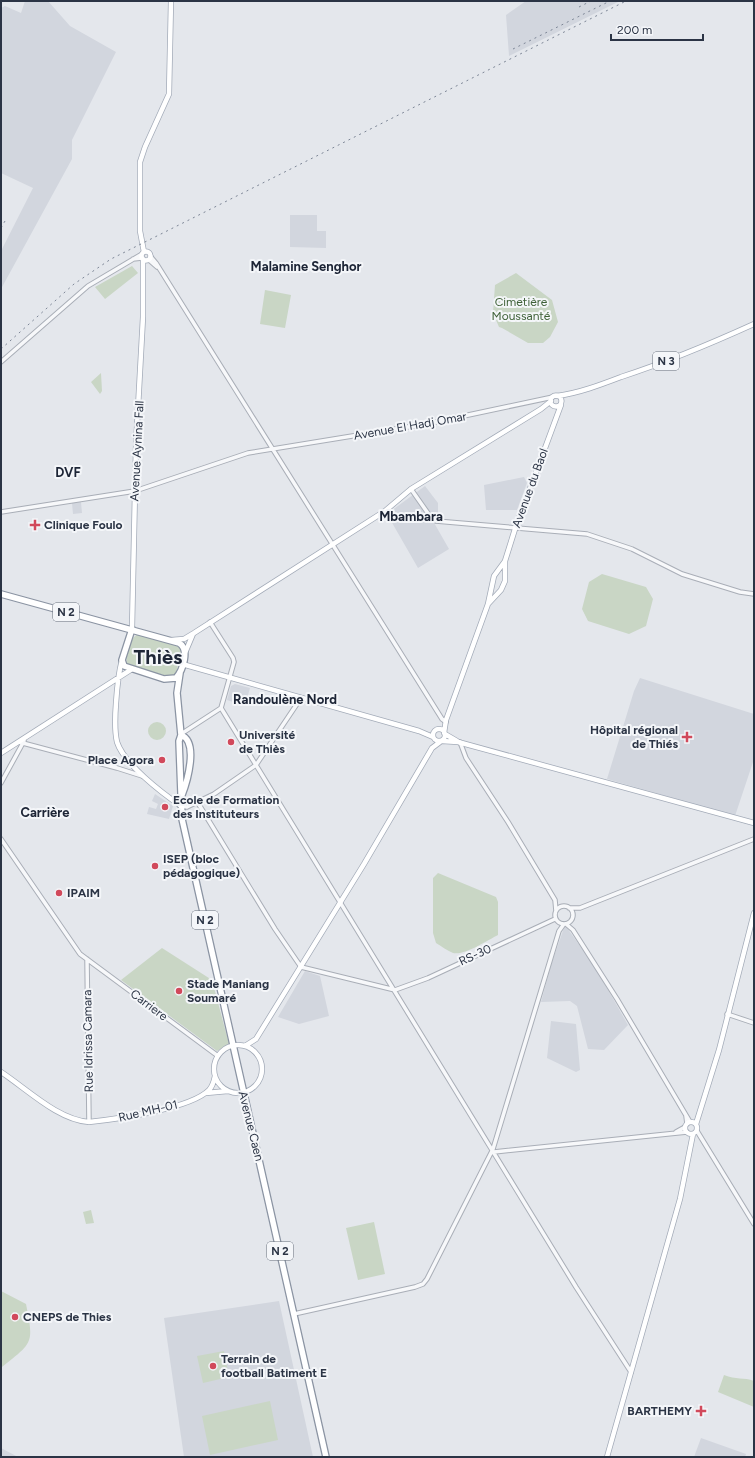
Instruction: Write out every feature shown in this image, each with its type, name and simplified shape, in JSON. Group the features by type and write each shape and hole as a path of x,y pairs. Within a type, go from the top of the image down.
{"highway":[{"name":"N 2","path":"1,594 132,629"},
{"path":"164,679 174,679 180,673 185,656 184,646 132,629 122,660 124,666 164,679 173,685 177,693"},
{"name":"N 2","path":"177,693 180,673"},
{"name":"Avenue Caen","path":"177,693 181,735 179,742 182,795 181,806 184,829 326,1457"},
{"name":"Avenue Caen","path":"181,735 187,739 191,757 188,778 182,795"}],"main road":[{"name":"Avenue Aynina Fall","path":"132,629 135,491 142,359 143,272 145,257 140,231 140,162 145,147 169,94 171,1"},
{"name":"N 3","path":"169,640 184,638 194,633 210,621 385,511 411,489 541,409 552,398 576,393 690,352 754,324"},
{"name":"N 3","path":"561,404 576,393"},
{"path":"554,406 561,404 561,399 552,398 556,415"},
{"name":"Avenue du Baol","path":"488,604 501,590 505,581 505,561 515,529 561,404"},
{"name":"N 3","path":"541,409 554,406"},
{"name":"Avenue du Baol","path":"445,721 488,604 494,576 505,561"},
{"path":"185,656 194,633"},
{"path":"122,660 118,680 115,717 115,732 118,743 125,756 144,777 166,796 181,806"},
{"path":"182,664 419,731 441,741 459,742 754,823"},
{"path":"1,753 27,735 118,680 132,669"},
{"path":"432,748 436,730 445,721"},
{"path":"206,1093 213,1085 215,1076 214,1066 218,1056 224,1050 232,1046 245,1046 256,1039 341,903 432,748 441,741 444,733 445,721"},
{"path":"419,731 436,730 459,742"},
{"path":"607,1457 680,1199 691,1148 691,1128 700,1113 754,913"},
{"path":"255,1053 256,1039"},
{"path":"243,1093 254,1087 260,1077 262,1067 255,1053 245,1046"},
{"name":"Rue MH-01","path":"1,1072 65,1116 80,1122 147,1114 170,1108 206,1093 228,1091 243,1093"},
{"path":"215,1076 221,1086 228,1091"}],"street":[{"path":"1,362 88,286 133,259 145,257 159,269 445,721"},
{"name":"Avenue El Hadj Omar","path":"135,491 220,461 248,453 426,424 552,398"},
{"path":"411,489 432,519 454,523 515,529 587,534 632,549 682,574 740,592 754,594"},
{"path":"1,512 135,491"},
{"path":"181,735 221,708 230,678 233,658 210,621"},
{"path":"181,806 187,807 198,803 214,794 256,765 301,698"},
{"path":"221,708 631,1373"},
{"path":"1,783 27,735"},
{"path":"18,741 144,777"},
{"path":"459,742 466,758 508,822 555,900 556,920 559,931"},
{"path":"198,803 275,929 301,967 395,990"},
{"name":"Carriere","path":"1,839 80,954 218,1056"},
{"path":"556,911 559,907 580,908 754,839"},
{"path":"555,900 567,907 572,918 573,930"},
{"path":"294,1314 423,1284 494,1150 559,931 580,908"},
{"path":"556,920 573,930 617,999 686,1114 691,1128 701,1138 754,1224"},
{"name":"RS-30","path":"395,990 428,978 556,920"},
{"name":"Rue Idrissa Camara","path":"87,959 89,1122"},
{"path":"727,1014 734,1015 754,1023"},
{"path":"494,1150 675,1132 691,1128"}],"shaded area":[{"path":"25,1 48,1 70,26 116,52 72,140 72,159 1,289 1,251 33,188 1,173 1,8 5,6 21,13"},
{"path":"526,1 620,1 509,56 506,15"},
{"path":"290,215 317,215 317,231 326,231 326,248 290,247"},
{"path":"524,477 527,483 517,510 486,510 484,485"},
{"path":"425,486 438,503 438,517 433,521 449,549 418,568 387,514"},
{"path":"81,502 82,513 73,514 72,503"},
{"name":"Hôpital régional de Thiés","path":"640,678 754,714 754,759 735,816 607,779 634,691"},
{"path":"235,684 250,688 245,706 227,700 231,686"},
{"name":"Ecole de Formation des Instituteurs","path":"155,794 173,806 169,819 147,814 149,807 156,809 158,804 152,801"},
{"path":"565,925 595,967 628,1025 604,1050 588,1049 577,1006 570,1001 541,1002 551,965"},
{"path":"305,971 320,976 329,1016 299,1024 278,1017"},
{"path":"551,1021 576,1024 580,1070 576,1072 547,1058"},
{"path":"279,1301 313,1457 184,1457 164,1318"},
{"path":"701,1438 746,1454 745,1457 694,1457"},
{"path":"1,1448 18,1457 1,1457"}],"green space":[{"path":"132,266 138,273 105,299 95,287"},
{"name":"Cimetière Moussanté","path":"516,273 552,300 558,322 550,337 543,343 528,343 499,327 493,313 495,285"},
{"path":"265,290 291,295 285,328 260,324"},
{"path":"101,373 102,391 100,394 91,382"},
{"path":"602,574 646,587 653,599 646,626 629,634 588,621 582,609 589,582"},
{"path":"139,634 178,645 182,650 182,653 175,675 167,676 128,665 126,657 128,647 133,639"},
{"path":"157,722 161,723 165,727 165,735 161,739 157,740 153,739 149,735 148,731 149,727 153,723"},
{"path":"438,873 496,897 498,902 498,935 469,950 458,953 453,953 436,943 433,933 433,878"},
{"path":"162,948 212,980 229,1044 217,1051 121,980"},
{"path":"91,1210 94,1223 86,1224 83,1212"},
{"path":"374,1222 385,1274 358,1280 346,1228"},
{"name":"CNEPS de Thies","path":"1,1291 26,1304 30,1327 29,1341 25,1347 2,1367"},
{"name":"Terrain de football Batiment E","path":"224,1351 229,1377 203,1383 197,1356"},
{"path":"724,1375 754,1381 754,1407 718,1392"},
{"path":"270,1401 278,1440 210,1455 202,1416"}],"railway":[{"path":"579,7 591,1"},
{"path":"513,49 610,1"},
{"path":"1,349 74,284 111,259 626,1"},
{"path":"1,228 5,221"}],"place":[{"name":"Clinique Foulo","path":"35,525"},
{"name":"Hôpital régional de Thiés","path":"687,737"},
{"name":"Université de Thiès","path":"231,742"},
{"name":"Place Agora","path":"162,760"},
{"name":"Ecole de Formation des Instituteurs","path":"165,807"},
{"name":"ISEP (bloc pédagogique)","path":"155,866"},
{"name":"IPAIM","path":"59,893"},
{"name":"Stade Maniang Soumaré","path":"179,991"},
{"name":"CNEPS de Thies","path":"15,1317"},
{"name":"Terrain de football Batiment E","path":"213,1366"},
{"name":"BARTHEMY","path":"701,1411"}],"district":[{"name":"Malamine Senghor","path":"306,266"},
{"name":"DVF","path":"68,472"},
{"name":"Mbambara","path":"411,516"},
{"name":"Thiès","path":"158,657"},
{"name":"Randoulène Nord","path":"285,699"},
{"name":"Carrière","path":"45,812"}]}
